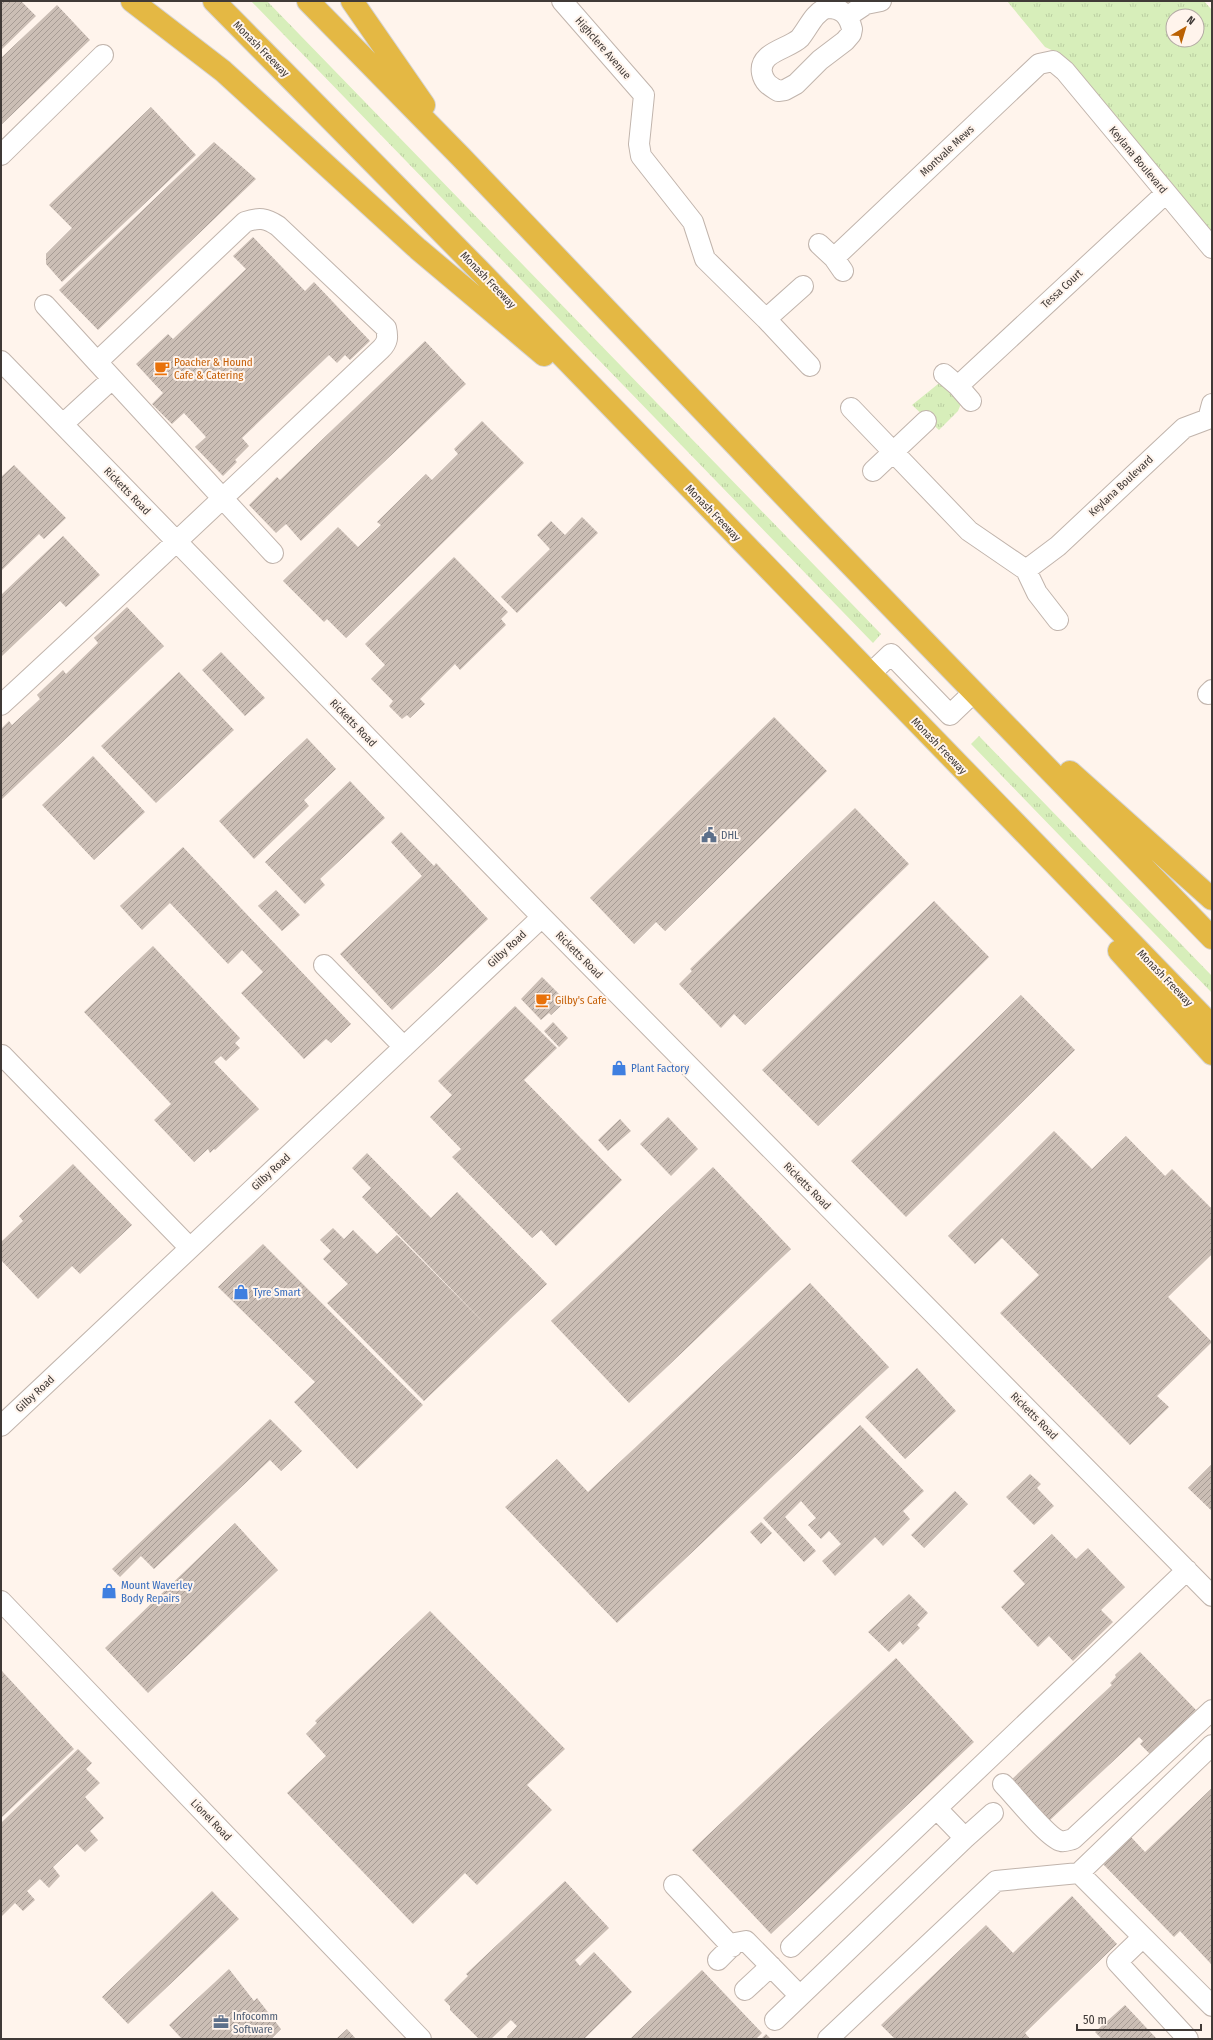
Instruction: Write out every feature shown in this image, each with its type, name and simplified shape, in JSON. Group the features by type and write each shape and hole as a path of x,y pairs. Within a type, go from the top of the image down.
{"highway":[{"path":"132,1 223,71 418,249 632,430"},
{"name":"Monash Freeway","path":"214,1 468,259 632,430 1212,1026"},
{"path":"308,1 461,157 932,649 1212,938"},
{"path":"352,1 461,157"},
{"path":"932,649 1212,899"},
{"path":"870,674 1212,1054"}],"street":[{"path":"848,16 866,4 881,1"},
{"name":"Highclere Avenue","path":"571,4 644,95 639,144 641,156 693,222 705,259 766,319"},
{"path":"825,4 837,8 848,16 852,29 849,38 820,60 796,84 790,88 778,91 767,84 761,71 762,65 766,59 771,54 794,42 825,4"},
{"path":"1,155 103,55"},
{"name":"Montvale Mews","path":"819,244 839,264 1040,64 1053,61 1065,71"},
{"name":"Keylana Boulevard","path":"1065,71 1212,248"},
{"name":"Tessa Court","path":"971,401 951,380 1166,193"},
{"path":"1,705 223,499 381,349 386,343 388,336 386,328 278,226 269,220 257,218 245,222 97,362"},
{"path":"803,286 766,319 810,366"},
{"path":"45,305 273,553"},
{"name":"Ricketts Road","path":"1,361 542,917 1212,1596"},
{"path":"63,424 112,379"},
{"path":"851,408 969,531 1026,570 1037,593 1058,620"},
{"name":"Keylana Boulevard","path":"1026,570 1058,546 1184,428 1210,416"},
{"path":"873,471 926,421"},
{"path":"870,674 891,654 950,715 974,692"},
{"name":"Gilby Road","path":"1,1426 542,917"},
{"path":"324,965 404,1047"},
{"path":"2,1055 190,1248"},
{"path":"791,1947 1187,1570"},
{"name":"Lionel Road","path":"1,1601 421,2039"},
{"path":"1003,1784 1049,1834 1060,1841 1073,1839 1212,1710"},
{"path":"828,2039 996,1881 1079,1873 1212,1745"},
{"path":"937,1809 965,1838"},
{"path":"775,2020 992,1813"},
{"path":"1079,1873 1212,2006"},
{"path":"674,1885 725,1953 740,1941 746,1941 800,1996"},
{"path":"1143,1937 1117,1962 1188,2039"},
{"path":"746,1990 771,1966"}],"green space":[{"path":"251,1 267,1 881,634 873,643"},
{"path":"1007,1 1204,1 1212,10 1212,236 1060,54 1045,47"},
{"path":"943,380 963,399 958,411 939,430 912,405"},
{"path":"979,736 1212,976 1212,993 971,744"}],"building":[{"path":"1,1 21,1 36,16 1,50"},
{"path":"57,5 90,40 1,125 1,58"},
{"path":"151,107 196,155 62,282 46,264 46,254 72,228 49,205"},
{"path":"214,142 256,179 98,330 59,290"},
{"path":"253,237 305,291 314,282 370,341 350,360 345,355 337,363 329,355 242,438 249,446 235,460 237,462 223,476 195,447 206,437 184,413 172,424 152,404 163,393 136,364 168,334 173,339 246,269 233,256"},
{"path":"425,341 466,384 301,541 286,524 276,533 249,505 277,477 280,480"},
{"path":"482,421 524,463 346,638 327,619 324,622 283,581 338,527 358,547 381,525 377,522 426,474 432,480 458,454 454,449"},
{"path":"14,465 66,518 44,539 39,534 1,571 1,477"},
{"path":"582,517 598,533 517,613 501,597 550,549 537,535 551,521 565,535"},
{"path":"63,536 100,575 66,607 60,601 1,657 1,595"},
{"path":"454,557 508,612 501,619 506,625 460,670 455,664 420,699 425,704 410,718 407,715 402,719 389,706 393,701 371,679 385,665 365,644"},
{"path":"127,607 164,646 1,800 1,729 9,721 12,725 40,699 37,695 63,670 66,674 98,643 94,638"},
{"path":"221,652 265,698 245,716 202,670"},
{"path":"179,672 234,730 156,803 101,746"},
{"name":"DHL","path":"774,717 827,771 665,931 656,922 634,944 590,898"},
{"path":"307,738 336,769 304,800 309,806 254,859 219,821"},
{"path":"93,756 145,812 94,860 42,805"},
{"path":"350,781 385,818 320,879 325,885 305,904 265,862"},
{"path":"855,808 909,864 745,1025 734,1014 721,1028 679,984 692,971 690,969"},
{"path":"401,832 434,866 436,863 488,919 392,1010 340,954 422,876 391,842"},
{"path":"183,847 351,1024 331,1043 326,1039 304,1059 241,993 263,972 242,950 228,964 170,903 142,930 120,906"},
{"path":"276,890 300,915 282,931 258,906"},
{"path":"934,901 989,957 818,1126 762,1070"},
{"path":"153,946 240,1038 235,1043 240,1048 226,1061 221,1056 214,1062 259,1109 215,1150 214,1149 210,1153 208,1149 194,1162 154,1120 171,1104 84,1012"},
{"name":"Gilby's Cafe","path":"542,977 566,1001 551,1015 549,1013 541,1020 521,999"},
{"path":"1021,995 1075,1050 906,1217 851,1161"},
{"path":"515,1006 557,1048 524,1080 622,1180 556,1246 541,1230 532,1238 452,1157 461,1149 430,1117 452,1095 438,1081"},
{"path":"553,1022 568,1038 559,1047 544,1031"},
{"path":"668,1117 698,1149 671,1176 640,1144"},
{"path":"620,1119 631,1131 608,1151 598,1140"},
{"path":"1054,1131 1092,1169 1126,1136 1165,1176 1172,1169 1212,1209 1212,1254 1168,1297 1212,1342 1157,1396 1169,1407 1130,1445 1000,1313 1039,1275 1002,1238 975,1264 948,1236"},
{"path":"367,1153 431,1218 457,1192 547,1284 424,1401 327,1303 348,1284 323,1259 331,1251 320,1240 333,1228 344,1239 353,1230 377,1254 397,1235 491,1330 362,1197 371,1188 352,1168"},
{"path":"73,1164 132,1225 80,1274 72,1266 38,1299 1,1260 1,1242 23,1221 19,1216"},
{"path":"713,1167 791,1249 629,1403 551,1321"},
{"path":"263,1244 423,1405 357,1469 294,1402 315,1382 218,1287"},
{"path":"810,1283 889,1367 617,1623 505,1507 557,1459 588,1492"},
{"path":"917,1368 956,1411 905,1459 865,1417"},
{"path":"270,1419 302,1451 281,1471 270,1460 154,1569 141,1556 120,1577 112,1569"},
{"path":"860,1425 924,1491 903,1511 910,1519 883,1546 875,1537 835,1576 822,1561 841,1544 829,1531 821,1539 808,1525 816,1518 801,1501 785,1517 816,1551 804,1562 763,1518"},
{"path":"1212,1464 1212,1511 1188,1488"},
{"path":"1030,1474 1041,1484 1037,1488 1054,1506 1034,1525 1006,1497"},
{"path":"955,1491 968,1504 924,1548 911,1535"},
{"path":"761,1522 772,1533 761,1544 750,1532"},
{"path":"235,1523 278,1570 148,1693 105,1648"},
{"path":"1052,1534 1076,1559 1088,1548 1125,1587 1101,1610 1113,1622 1073,1661 1049,1636 1038,1647 1001,1607 1025,1584 1013,1571"},
{"path":"909,1594 928,1613 917,1625 920,1628 903,1645 900,1641 889,1652 868,1632"},
{"path":"430,1611 565,1749 527,1785 552,1810 477,1885 465,1873 413,1924 287,1793 326,1756 306,1734 317,1723 315,1721"},
{"path":"1140,1652 1196,1710 1150,1754 1140,1744 1143,1741 1139,1737 1049,1821 1010,1781 1112,1685 1110,1683 1116,1677 1115,1675"},
{"path":"896,1658 974,1742 771,1934 692,1850"},
{"path":"1,1670 74,1749 1,1818"},
{"path":"78,1749 92,1763 86,1769 100,1783 85,1797 104,1818 90,1831 98,1840 85,1852 77,1844 53,1867 60,1876 49,1888 40,1879 27,1891 35,1900 23,1911 15,1903 1,1917 1,1823"},
{"path":"1212,1788 1212,1965 1180,1931 1174,1937 1103,1864 1131,1837 1145,1852"},
{"path":"565,1881 609,1928 575,1960 580,1966 594,1952 632,1992 584,2039 508,2039 507,2037 517,2026 511,2020 491,2039 479,2039 450,2010 450,2006 444,2000 468,1976 466,1974"},
{"path":"212,1891 239,1919 128,2024 102,1997"},
{"path":"1072,1896 1117,1944 1025,2033 1030,2039 895,2039 881,2025 986,1925 1013,1953"},
{"path":"229,1969 254,2001 257,1998 281,2029 271,2039 182,2039 169,2025"},
{"path":"702,1970 762,2033 756,2039 630,2039"},
{"path":"1125,2005 1157,2039 1102,2039 1095,2032"},
{"path":"347,2029 356,2039 336,2039"},
{"path":"766,2034 771,2039 761,2039"}],"place":[{"name":"Poacher & Hound Cafe & Catering","path":"162,368"},
{"name":"DHL","path":"709,835"},
{"name":"Gilby's Cafe","path":"543,1000"},
{"name":"Plant Factory","path":"619,1068"},
{"name":"Tyre Smart","path":"241,1292"},
{"name":"Mount Waverley Body Repairs","path":"109,1591"},
{"name":"Infocomm Software","path":"221,2022"}]}
